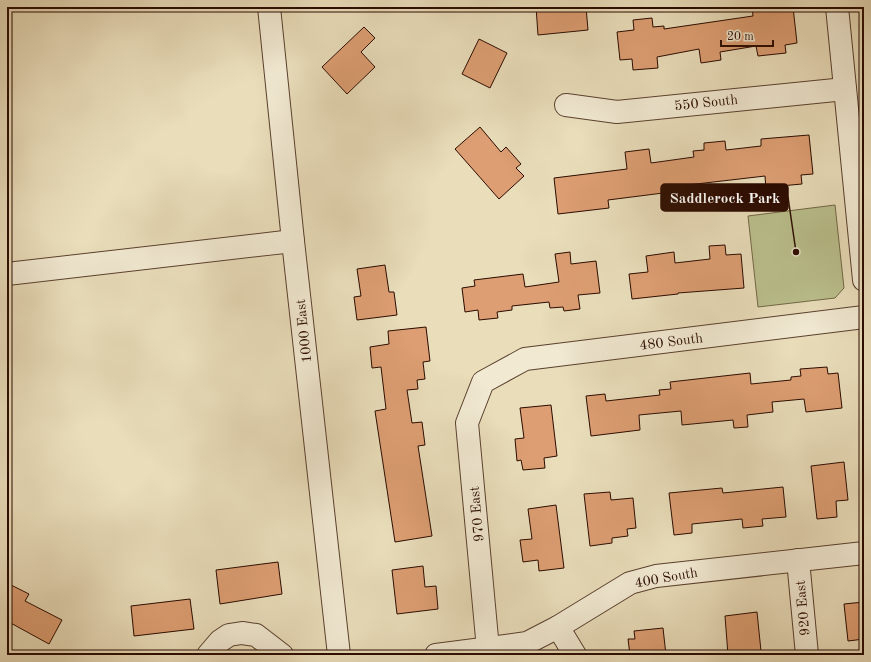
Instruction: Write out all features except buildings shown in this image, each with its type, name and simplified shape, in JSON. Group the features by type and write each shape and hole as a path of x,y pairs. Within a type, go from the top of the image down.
{"street":[{"name":"1000 East","path":"269,7 293,241 339,655"},
{"path":"837,7 864,280"},
{"name":"550 South","path":"566,105 617,112 845,89"},
{"path":"7,274 293,241"},
{"name":"480 South","path":"483,382 525,359 864,317"},
{"name":"970 East","path":"483,382 468,423 488,649"},
{"name":"400 South","path":"436,655 526,643 558,627 630,583 656,576 864,552"},
{"name":"920 East","path":"798,560 807,655"},
{"path":"558,627 575,655"},
{"path":"208,655 220,641 229,635 242,633 256,635 282,655"}],"green space":[{"path":"835,205 844,288 835,298 758,307 748,216"}],"place":[{"name":"Saddlerock Park","path":"796,252"}]}
